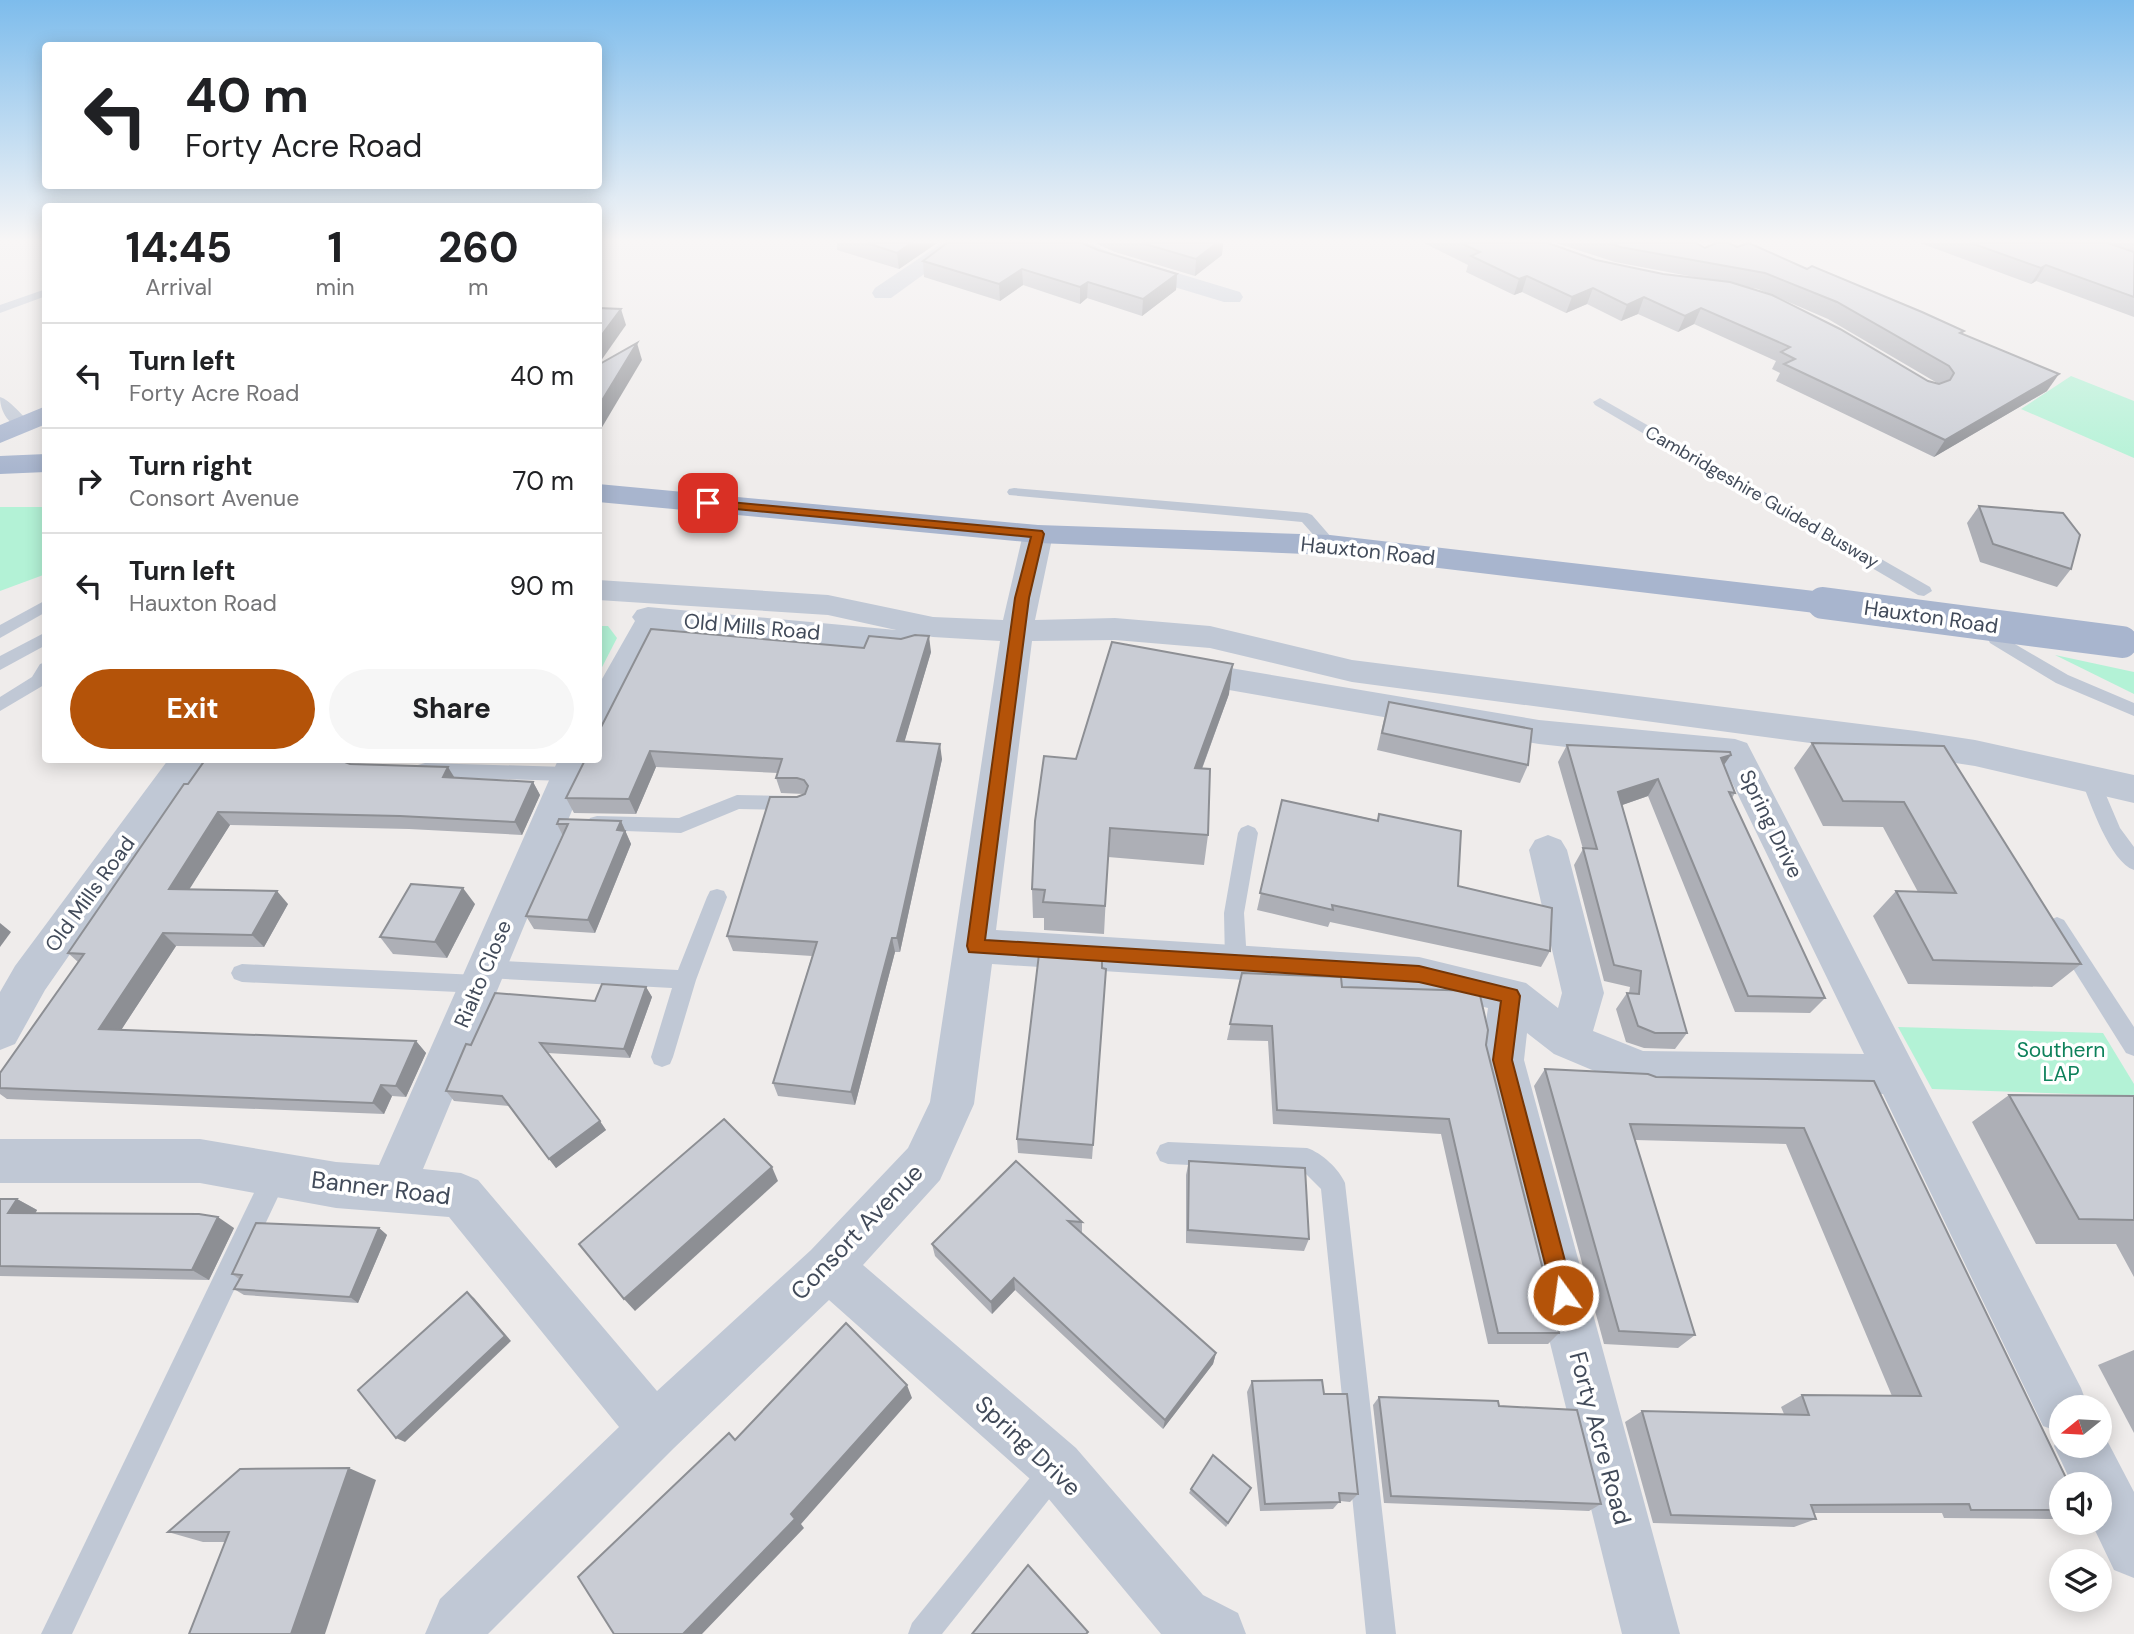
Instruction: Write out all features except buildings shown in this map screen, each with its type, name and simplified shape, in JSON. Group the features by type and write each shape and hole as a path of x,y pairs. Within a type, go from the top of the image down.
{"main road":[{"path":"0,465 42,463"},
{"path":"0,489 42,489"},
{"name":"Hauxton Road","path":"602,493 1038,534 1330,545 1823,603 2128,643"}],"street":[{"name":"Consort Avenue","path":"454,1634 461,1620 655,1429 828,1267 924,1164 953,1104 1022,598 1038,534"},
{"path":"602,590 828,605 933,627 1018,631 1115,629 1210,637 1352,671 1975,753 2134,789"},
{"name":"Old Mills Road","path":"602,613 905,641"},
{"path":"602,710 652,618"},
{"name":"Spring Drive","path":"1169,668 1539,732 1735,752 2056,1395"},
{"name":"Old Mills Road","path":"0,1031 30,978 185,763"},
{"name":"Rialto Close","path":"392,1188 572,767"},
{"path":"1548,850 1583,993 1569,1041"},
{"path":"975,946 1419,974 1511,996 1569,1041 1642,1071 1895,1074"},
{"name":"Forty Acre Road","path":"1511,996 1502,1060 1651,1634"},
{"name":"Banner Road","path":"0,1161 200,1161 336,1185 461,1196 655,1429"},
{"name":"Spring Drive","path":"828,1267 1056,1467 1192,1628"},
{"path":"2087,1458 2134,1550"}],"lane":[{"path":"0,401 8,412 23,424"},
{"name":"Cambridgeshire Guided Busway","path":"1601,402 1924,591"},
{"path":"1014,492 1307,518 1330,545"},
{"path":"0,632 42,607"},
{"path":"0,664 42,639"},
{"path":"1996,639 2062,679 2134,710"},
{"path":"0,705 38,681 42,674"},
{"path":"401,769 572,767"},
{"path":"2090,779 2112,831 2134,862"},
{"path":"547,822 681,826 737,802 800,803"},
{"path":"1236,962 1234,913 1248,833"},
{"path":"662,1057 685,980 717,897"},
{"path":"2046,908 2134,1046"},
{"path":"242,973 685,980"},
{"path":"1168,1153 1307,1159 1333,1183 1381,1634"},
{"path":"56,1634 276,1174"},
{"path":"923,1634 1056,1467"}],"green space":[{"path":"2071,376 2134,401 2134,458 2021,409"},
{"path":"0,507 42,507 42,575 0,591"},
{"path":"602,626 608,626 617,638 602,667"},
{"path":"2055,655 2134,672 2134,694"},
{"name":"Southern LAP","path":"1898,1027 2103,1033 2134,1084 2134,1096 1932,1089"}],"route":[{"path":"708,503 1038,534 1022,598 975,946 1419,974 1511,996 1502,1060 1563,1295"}]}
